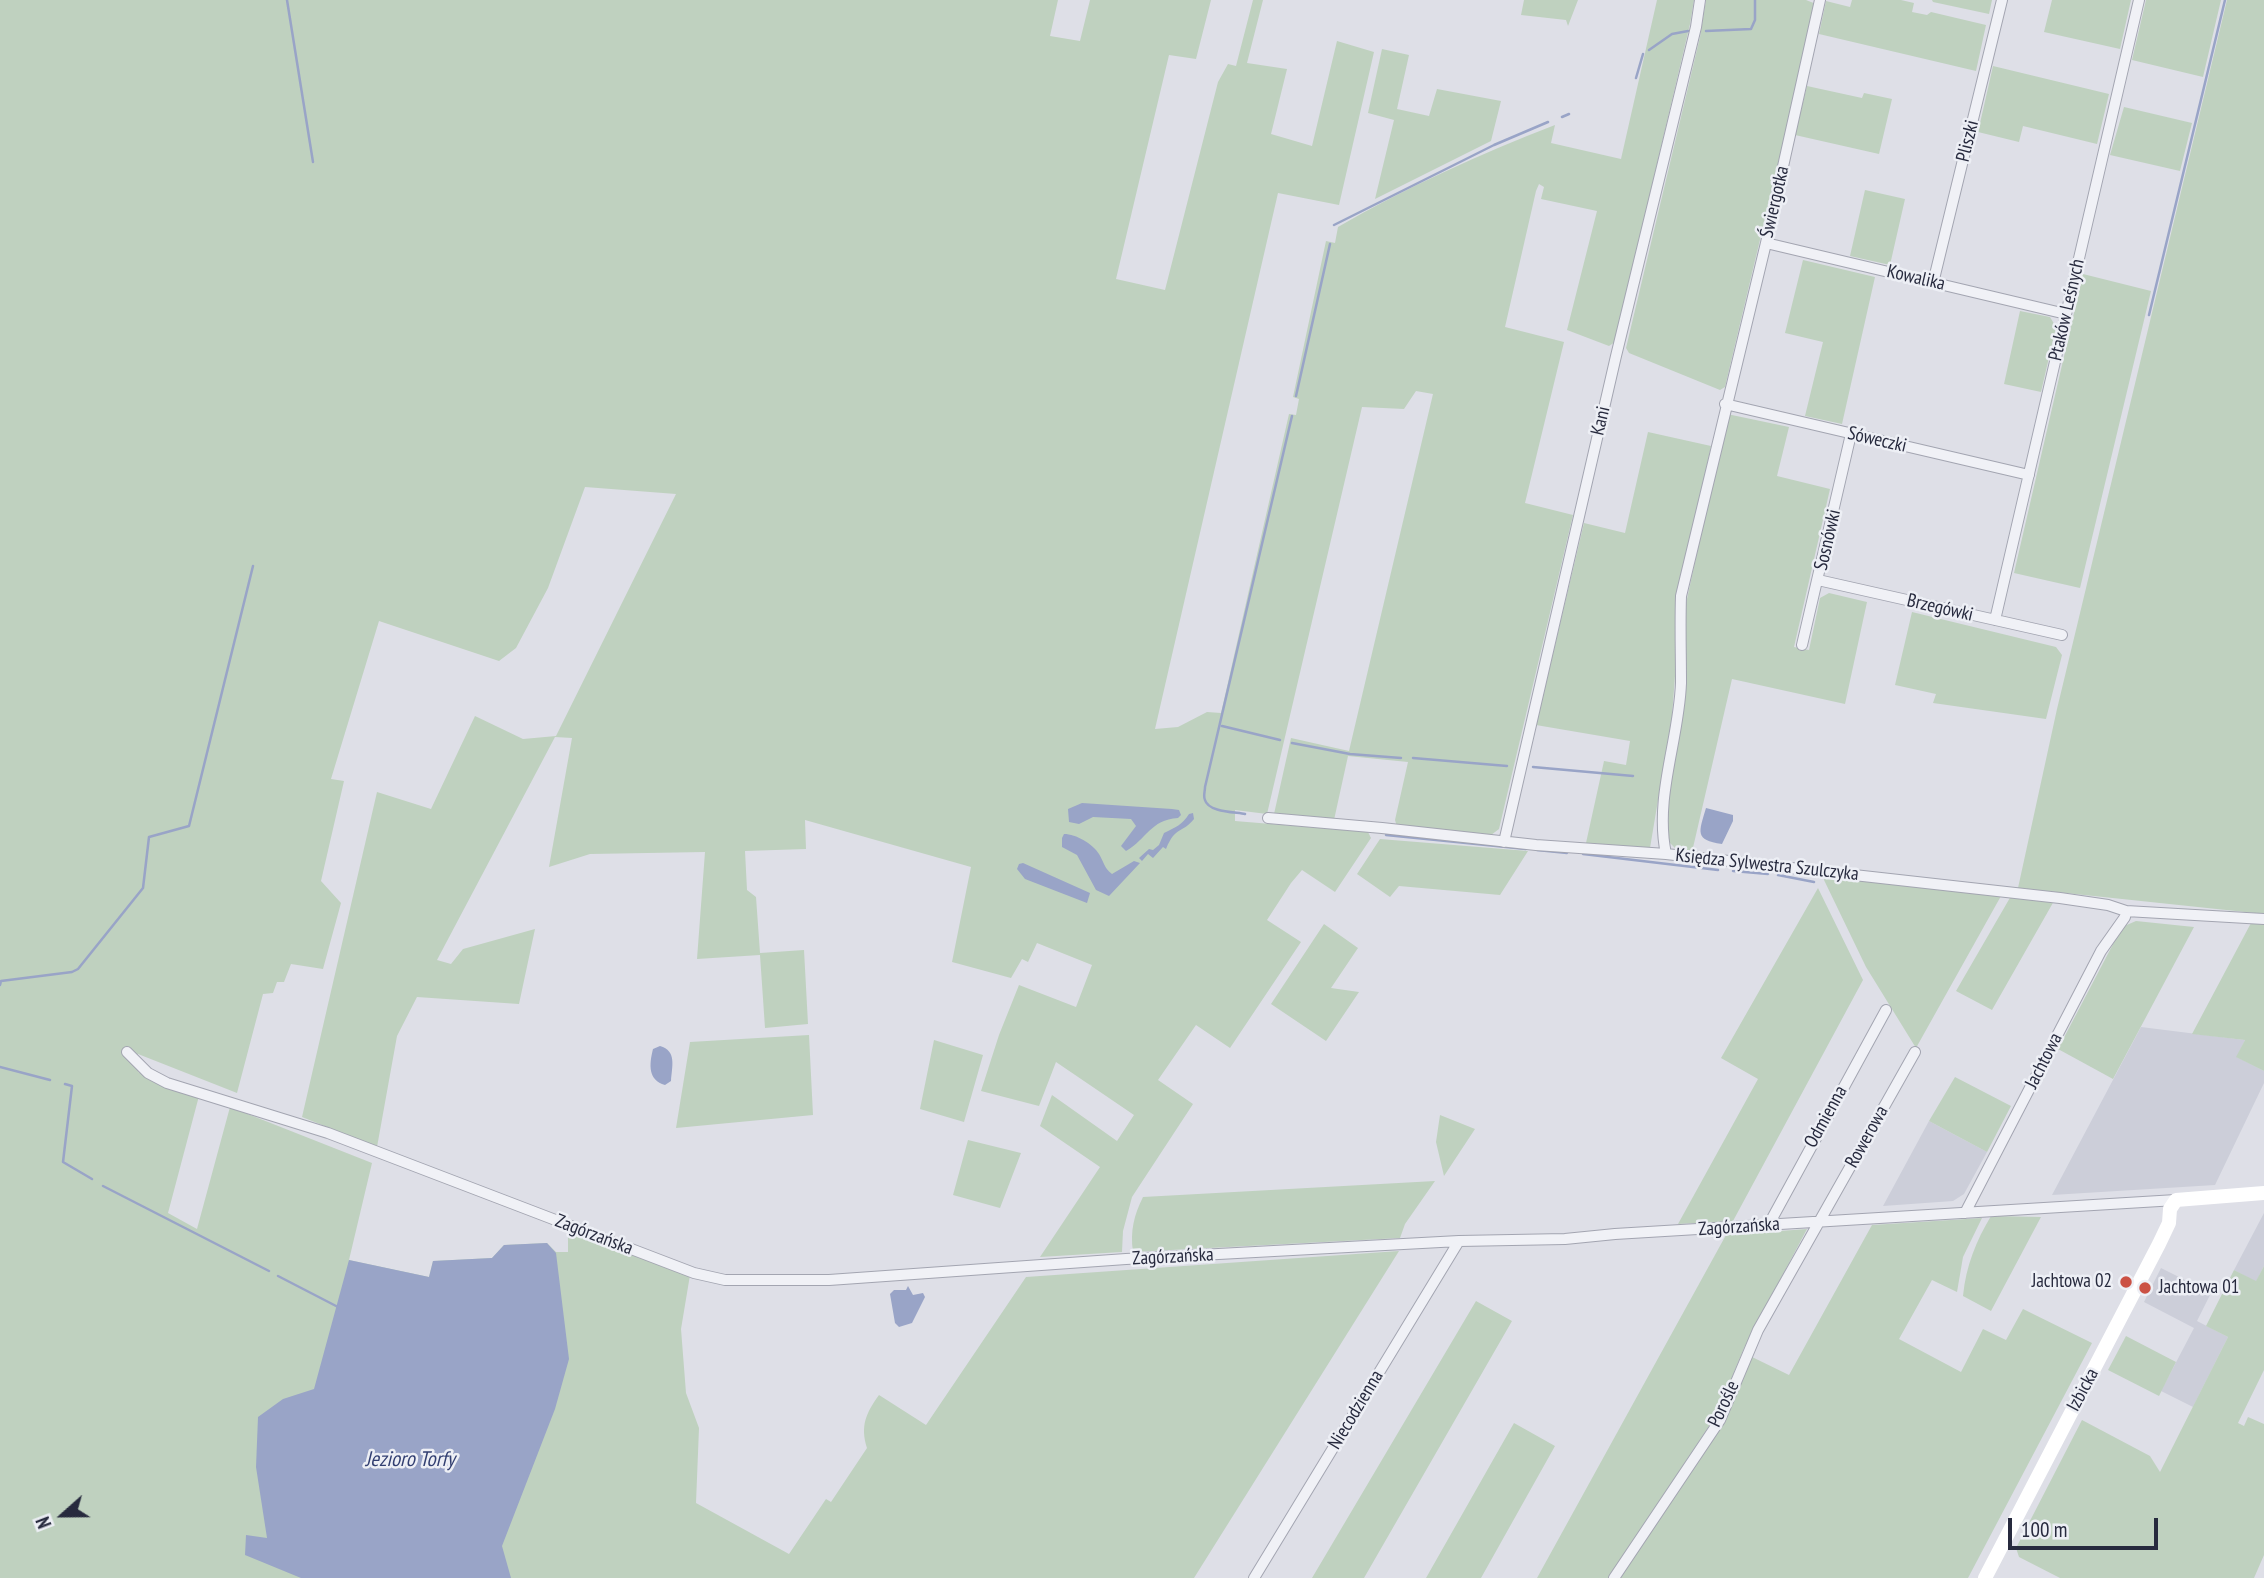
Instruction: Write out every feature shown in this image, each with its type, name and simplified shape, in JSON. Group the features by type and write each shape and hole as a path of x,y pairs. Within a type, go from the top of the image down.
{"street":[{"name":"Kani","path":"1504,842 1616,356 1696,27 1700,0"},
{"name":"Świergotka","path":"1666,854 1661,818 1681,683 1681,596 1821,0"},
{"name":"Pliszki","path":"1933,283 2002,0"},
{"name":"Ptaków Leśnych","path":"1995,620 2139,0"},
{"name":"Kowalika","path":"1766,243 2066,314"},
{"name":"Sóweczki","path":"1725,404 2029,475"},
{"name":"Sosnówki","path":"1802,645 1851,434"},
{"name":"Brzegówki","path":"1818,580 2062,635"},
{"name":"Księdza Sylwestra Szulczyka","path":"1268,818 1504,842 1666,854 2060,898 2108,905 2126,911 2264,919"},
{"name":"Jachtowa","path":"1965,1213 2101,951 2125,917 2126,911"},
{"name":"Odmienna","path":"1768,1226 1886,1010"},
{"name":"Zagórzańska","path":"127,1052 148,1073 167,1083 328,1133 694,1273 725,1280 829,1280 1113,1260 1459,1241 1565,1239 2264,1193"},
{"name":"Rowerowa","path":"1821,1222 1915,1052"},
{"name":"Izbicka","path":"1985,1578 2140,1281 2169,1223 2170,1209 2176,1200"},
{"name":"Porośle","path":"1614,1578 1720,1420 1758,1330 1821,1222"},
{"name":"Niecodzienna","path":"1254,1578 1459,1241"}],"shaded area":[{"path":"2141,1027 2245,1040 2237,1057 2264,1071 2264,1083 2215,1185 2052,1195"},
{"path":"1929,1121 1987,1152 1964,1194 1953,1201 1883,1206"},
{"path":"2264,1213 2264,1266 2256,1282 2234,1270"},
{"path":"2161,1268 2211,1293 2197,1321 2228,1337 2193,1407 2161,1391 2194,1328 2144,1302"}],"green space":[{"path":"0,0 1058,0 1050,36 1080,41 1090,0 1211,0 1196,59 1169,55 1116,279 1165,290 1218,82 1228,64 1236,66 1253,0 1263,0 1247,63 1287,69 1271,134 1312,146 1337,41 1374,52 1339,205 1278,193 1155,729 1178,727 1207,712 1221,713 1289,414 1296,415 1299,399 1293,397 1326,241 1335,243 1338,227 1390,198 1472,159 1555,125 1551,143 1621,159 1657,0 1694,0 1615,342 1609,346 1567,330 1597,211 1541,199 1544,187 1539,184 1536,191 1505,327 1564,342 1525,503 1573,515 1499,829 1491,835 1397,827 1395,820 1408,762 1348,756 1334,820 1274,814 1291,738 1349,751 1433,394 1416,391 1404,409 1362,407 1267,814 1235,810 1235,821 1368,832 1371,838 1335,892 1302,870 1291,883 1267,920 1301,942 1230,1048 1196,1025 1158,1080 1193,1104 1132,1197 1123,1231 1122,1252 1040,1257 1100,1167 1040,1126 1052,1095 1117,1141 1134,1115 1056,1062 1039,1106 981,1091 1019,985 1076,1007 1092,965 1037,943 1028,962 1022,959 1011,978 952,962 971,867 805,820 806,849 745,851 747,890 756,897 760,953 804,950 808,1024 765,1028 760,955 697,959 705,852 590,854 549,867 572,738 555,737 437,960 451,964 463,949 535,929 519,1004 417,997 397,1036 377,1147 302,1117 377,792 431,809 475,716 523,739 556,736 676,494 585,487 548,588 516,648 499,661 379,621 331,779 344,781 321,881 341,903 323,969 291,964 284,982 277,982 273,993 263,994 237,1093 138,1054 138,1072 199,1096 168,1213 197,1229 230,1107 372,1163 349,1260 429,1277 433,1261 492,1258 504,1245 547,1243 556,1252 568,1252 568,1233 690,1275 681,1329 686,1393 699,1428 696,1503 789,1554 826,1499 831,1502 867,1448 864,1433 866,1420 879,1395 926,1425 1026,1277 1399,1251 1194,1578 0,1578"},
{"path":"1524,0 1578,0 1568,26 1566,20 1521,15"},
{"path":"1706,0 1806,0 1816,4 1725,387 1720,390 1629,353 1626,348 1700,37"},
{"path":"1852,0 1901,0 1914,3 1912,12 1927,15 1931,12 1986,25 1976,71 1819,34 1826,1 1850,7"},
{"path":"1932,0 1992,0 1989,14"},
{"path":"2052,0 2131,0 2120,49 2044,32"},
{"path":"2146,0 2221,0 2203,77 2132,60"},
{"path":"2227,0 2264,0 2264,914 2018,888 2057,709"},
{"path":"1382,49 1409,55 1397,109 1429,116 1437,89 1501,101 1491,141 1375,199 1394,120 1368,113"},
{"path":"1993,66 2109,94 2097,144 2023,126 2019,142 1978,132"},
{"path":"1807,86 1862,98 1864,93 1892,99 1879,154 1795,135"},
{"path":"2124,107 2192,123 2180,171 2110,155"},
{"path":"1865,190 1905,199 1890,265 1850,256"},
{"path":"1803,260 1875,277 1842,424 1805,416 1823,342 1785,333"},
{"path":"2083,274 2151,291 2080,588 2014,573"},
{"path":"2020,311 2050,317 2056,327 2041,392 2004,384"},
{"path":"1727,414 1789,427 1777,476 1830,489 1794,647 1809,650 1820,598 1829,593 1867,602 1845,704 1732,679 1692,852 1676,849 1668,841 1665,814 1672,778 1682,688 1682,622"},
{"path":"1648,432 1711,446 1675,617 1676,663 1672,716 1650,848 1586,843 1604,761 1626,765 1630,741 1536,725 1584,523 1625,533"},
{"path":"1912,612 2056,647 2062,655 2046,719 1933,703 1936,694 1895,685"},
{"path":"1380,839 1528,851 1500,895 1399,886 1390,897 1357,874"},
{"path":"1825,875 2001,896 1916,1048 1866,967 1824,880"},
{"path":"1818,888 1863,980 1733,1221 1678,1224 1758,1079 1721,1058"},
{"path":"2011,896 2054,901 1992,1010 1956,991"},
{"path":"2136,921 2194,927 2113,1079 2058,1049 2122,927"},
{"path":"2251,923 2264,924 2264,1071 2236,1057 2245,1040 2192,1034"},
{"path":"1324,924 1358,948 1331,988 1359,992 1326,1041 1271,1004"},
{"path":"809,1035 813,1115 676,1128 690,1042"},
{"path":"934,1040 983,1055 964,1122 920,1109"},
{"path":"1955,1077 2011,1106 1987,1152 1929,1121"},
{"path":"1440,1115 1475,1129 1444,1176 1436,1142"},
{"path":"968,1140 1021,1153 1000,1208 953,1195"},
{"path":"1435,1181 1405,1224 1400,1238 1133,1252 1134,1223 1143,1197"},
{"path":"1991,1216 2041,1217 1991,1311 1963,1296 1972,1254"},
{"path":"1982,1218 1963,1257 1957,1292 1932,1280 1899,1339 1961,1372 1983,1329 2006,1340 2023,1309 2092,1343 1968,1578 1619,1578 1723,1422 1750,1356 1789,1375 1872,1225"},
{"path":"1807,1229 1744,1348 1717,1414 1609,1578 1537,1578 1726,1235"},
{"path":"2264,1266 2264,1370 2238,1423 2244,1426 2248,1417 2264,1424 2264,1555 2254,1578 2060,1578 2019,1557 2016,1548 2082,1420 2150,1456 2160,1472 2228,1337 2206,1326 2234,1270 2256,1281"},
{"path":"1476,1301 1512,1321 1364,1578 1312,1578"},
{"path":"2126,1336 2176,1362 2159,1396 2108,1370"},
{"path":"1514,1423 1555,1446 1481,1578 1426,1578"}],"water":[{"path":"1082,803 1172,809 1179,810 1181,815 1161,822 1126,851 1121,846 1136,826 1131,819 1093,817 1079,824 1069,822 1068,809"},
{"path":"1706,808 1733,815 1733,821 1722,844 1707,840 1701,834"},
{"path":"1193,813 1194,819 1173,836 1166,849 1163,847 1153,858 1148,854 1142,861 1139,858 1159,845 1164,833"},
{"path":"1064,834 1079,838 1093,847 1112,874 1134,861 1140,863 1109,896 1096,890 1077,855 1062,847"},
{"path":"1023,863 1090,893 1087,903 1025,879 1017,869 1019,864"},
{"path":"660,1046 669,1051 672,1060 671,1081 665,1085 655,1080 651,1071 653,1049"},
{"name":"Jezioro Torfy","path":"547,1243 556,1253 569,1359 555,1409 502,1546 511,1578 301,1578 245,1555 246,1535 267,1538 256,1467 258,1417 283,1399 314,1389 349,1260 429,1277 433,1261 492,1258 504,1245"},
{"path":"908,1286 913,1295 923,1293 925,1297 912,1323 899,1327 895,1323 890,1294 894,1290 906,1290"}],"waterway":[{"path":"287,0 313,162"},
{"path":"1706,31 1751,29 1755,20 1755,0"},
{"path":"2149,315 2225,0"},
{"path":"1649,50 1672,34 1688,31"},
{"path":"1636,78 1643,54"},
{"path":"1562,117 1569,114"},
{"path":"1334,225 1494,145 1548,122"},
{"path":"1296,396 1330,244"},
{"path":"1245,814 1211,807 1204,798 1205,787 1292,416"},
{"path":"0,985 1,981 78,969 143,888 149,837 189,826 253,566"},
{"path":"1222,726 1280,740"},
{"path":"1292,743 1350,754 1401,758"},
{"path":"1413,758 1507,766"},
{"path":"1533,767 1633,776"},
{"path":"1386,835 1526,849"},
{"path":"1537,850 1567,853"},
{"path":"1583,854 1718,870"},
{"path":"1733,871 1768,874"},
{"path":"1778,875 1814,882"},
{"path":"0,1067 50,1080"},
{"path":"65,1084 72,1086 63,1162 92,1179"},
{"path":"103,1186 269,1271"},
{"path":"278,1276 338,1307"}],"place":[{"name":"Jachtowa 02","path":"2126,1282"},
{"name":"Jachtowa 01","path":"2145,1288"}]}
